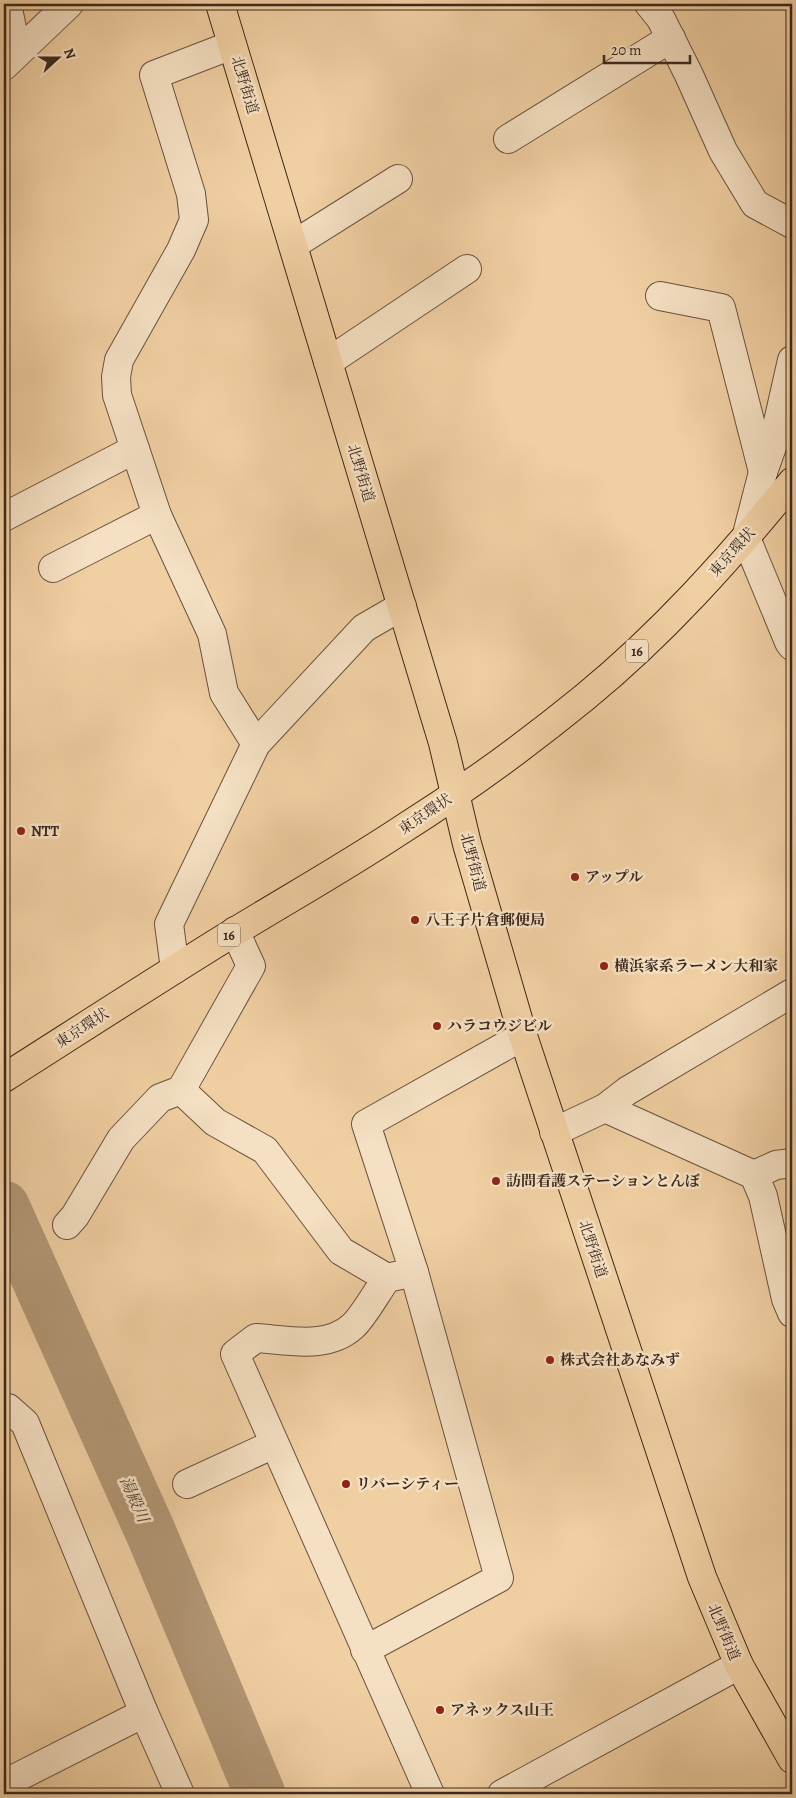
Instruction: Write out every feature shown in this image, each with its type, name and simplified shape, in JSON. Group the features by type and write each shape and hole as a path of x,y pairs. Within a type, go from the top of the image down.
{"main road":[{"name":"北野街道","path":"220,4 443,743 467,844 522,1036 702,1578 739,1665 792,1759"},
{"name":"東京環状","path":"4,1078 235,931 397,833 499,763 584,698 626,662 665,624 746,538 792,482"}],"street":[{"path":"7,4 10,59"},
{"path":"10,59 69,4"},
{"path":"649,4 661,19 671,38 724,150 754,204 792,224"},
{"path":"508,139 671,38"},
{"path":"232,45 154,75 191,194 194,220 182,250 119,360 116,377 117,395 157,515 212,634 224,693 256,744"},
{"path":"294,245 398,179"},
{"path":"328,362 467,269"},
{"path":"660,296 721,308 763,472"},
{"path":"792,360 773,444 763,472 746,538 792,646"},
{"path":"4,517 135,449"},
{"path":"53,568 157,515"},
{"path":"175,969 169,924 256,744 364,628 402,606"},
{"path":"67,1225 75,1216 121,1139 160,1098 182,1090 250,966 235,931"},
{"path":"554,1132 605,1108 627,1091 792,993"},
{"path":"366,1650 499,1578 414,1272 366,1124 522,1036"},
{"path":"182,1090 215,1122 265,1150 341,1251 387,1278 414,1272"},
{"path":"605,1108 754,1175 763,1196 786,1299 792,1313"},
{"path":"754,1175 776,1165 792,1163"},
{"path":"387,1278 354,1326 335,1338 303,1342 256,1338 235,1354 430,1794"},
{"path":"4,1408 8,1408 25,1423 144,1713 180,1794"},
{"path":"187,1484 274,1444"},
{"path":"502,1794 739,1665"},
{"path":"4,1784 144,1713"}],"waterway":[{"name":"湯殿川","path":"4,1206 151,1533 260,1794"}],"place":[{"name":"NTT","path":"21,831"},
{"name":"アップル","path":"575,877"},
{"name":"八王子片倉郵便局","path":"415,920"},
{"name":"横浜家系ラーメン大和家","path":"604,966"},
{"name":"ハラコウジビル","path":"437,1026"},
{"name":"訪問看護ステーションとんぼ","path":"496,1181"},
{"name":"株式会社あなみず","path":"550,1360"},
{"name":"リバーシティー","path":"346,1484"},
{"name":"アネックス山王","path":"440,1710"}]}
